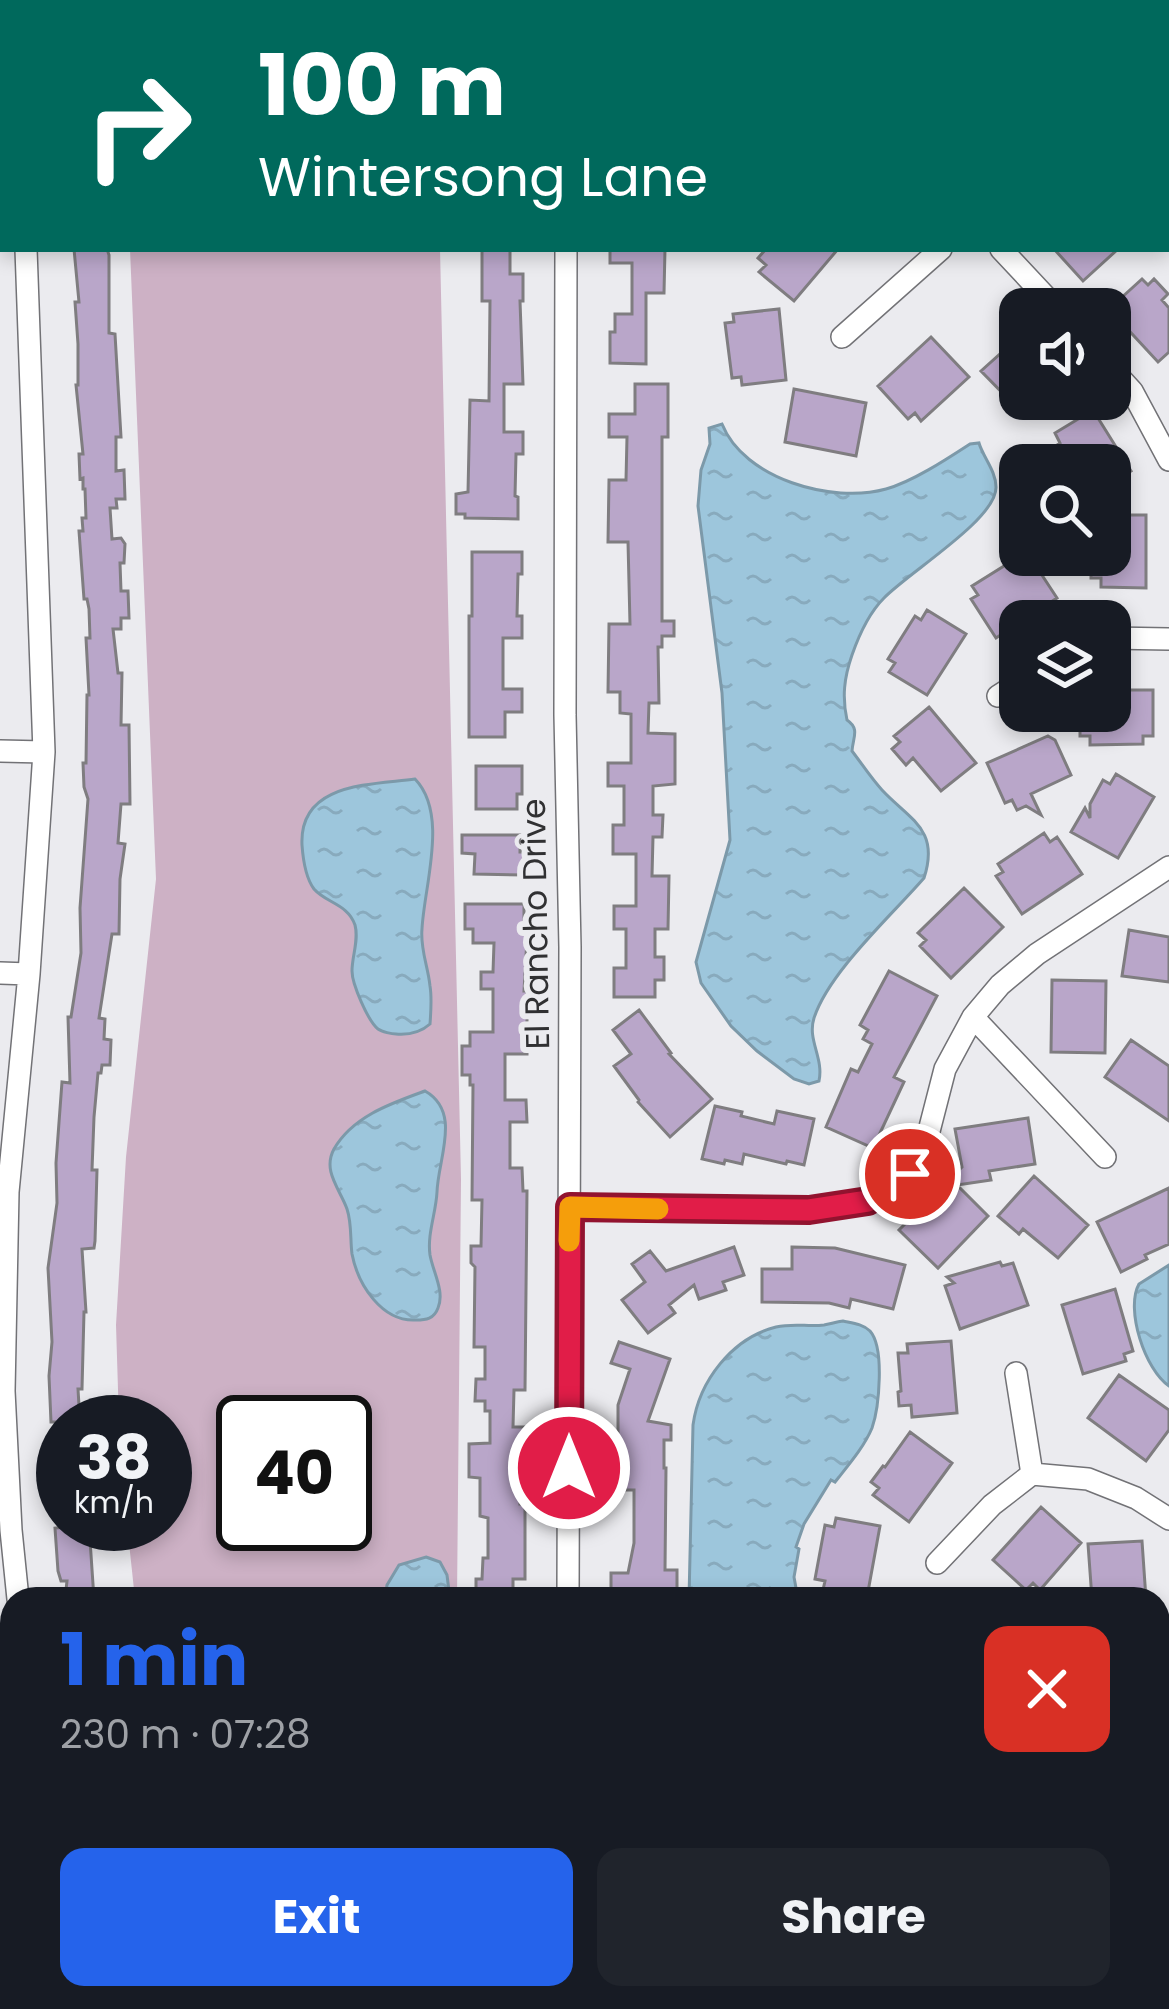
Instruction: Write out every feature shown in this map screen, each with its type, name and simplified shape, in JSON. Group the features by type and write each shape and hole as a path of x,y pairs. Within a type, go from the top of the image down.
{"street":[{"path":"17,1587 4,1390 4,1191 29,974 44,752 26,252"},
{"name":"El Rancho Drive","path":"566,252 568,1587"},
{"path":"842,337 938,252"},
{"path":"1004,252 1037,288"},
{"path":"1131,390 1169,460"},
{"path":"1131,638 1169,639"},
{"path":"0,751 44,752"},
{"path":"570,1207 809,1210 868,1201 910,1174 928,1135 945,1070 973,1018 1000,985 1037,954 1169,867"},
{"path":"0,973 29,974"},
{"path":"973,1018 1105,1157"},
{"path":"1016,1373 1032,1474"},
{"path":"937,1563 992,1505 1032,1474 1088,1479 1136,1498 1169,1519"}],"shaded area":[{"path":"130,252 440,252 461,1179 457,1587 134,1587 130,1551 192,1551 192,1395 118,1395 116,1325 126,1157 156,879"}],"water":[{"path":"722,424 749,459 769,473 816,490 864,493 886,489 979,443 996,487 992,500 968,529 879,604 849,663 844,695 847,720 855,730 852,751 882,790 920,827 928,861 924,878 847,963 822,1000 812,1026 819,1081 809,1084 794,1079 731,1026 701,983 696,962 730,840 722,693 698,506 709,428"},
{"path":"415,779 431,811 433,831 422,936 431,991 430,1024 414,1033 394,1034 378,1029 365,1011 353,977 355,925 347,912 314,889 302,845 304,824 325,798 359,786"},
{"path":"425,1091 443,1111 445,1123 429,1247 440,1295 434,1315 416,1320 392,1315 366,1289 352,1254 347,1209 330,1165 334,1149 352,1128 374,1112"},
{"path":"1169,1265 1169,1386 1145,1353 1134,1308 1139,1284"},
{"path":"843,1321 870,1331 878,1351 877,1407 866,1441 835,1482 831,1480 804,1524 796,1547 796,1587 689,1587 693,1425 702,1393 720,1364 745,1341 783,1326"},
{"path":"426,1557 440,1562 448,1587 387,1587 399,1565"}],"building":[{"path":"74,252 108,252 109,333 115,334 121,437 116,437 116,471 124,470 125,499 116,499 117,508 110,508 112,539 121,538 125,544 121,591 128,591 129,618 121,618 121,629 113,629 118,673 122,673 121,725 129,725 130,804 121,804 118,843 125,844 119,934 112,934 99,1018 105,1019 104,1039 111,1040 110,1065 102,1065 98,1073 94,1117 94,1248 82,1249 86,1312 82,1389 78,1395 50,1395 48,1268 57,1203 62,1082 70,1083 68,1017 81,953 88,799 83,763 89,695 86,638 90,638 79,531 86,518 80,479 79,454 83,454 75,302 79,302"},
{"path":"482,252 510,252 510,274 523,274 523,384 504,384 504,432 523,432 523,454 516,454 518,519 456,514 456,494 468,492 470,400 489,401 490,301 482,301"},
{"path":"610,252 665,252 664,293 646,293 646,364 610,363 615,314 632,314 632,263 610,263"},
{"path":"763,252 835,252 794,301 759,272 766,265 758,258"},
{"path":"1057,252 1115,252 1083,281"},
{"path":"1142,279 1148,285 1154,279 1168,294 1162,300 1169,308 1169,352 1158,362 1131,333 1131,289"},
{"path":"779,309 786,380 742,385 741,377 732,378 725,323 734,322 733,314"},
{"path":"931,337 969,377 921,421 915,413 908,419 878,386"},
{"path":"999,355 999,389 981,371"},
{"path":"635,384 668,384 668,437 662,437 662,621 674,621 674,636 662,636 662,647 658,647 659,703 649,703 648,733 675,734 675,784 653,786 653,815 663,815 662,837 653,837 652,876 669,876 668,929 655,929 655,957 664,957 664,980 655,980 655,997 614,997 614,968 626,968 626,929 614,929 614,906 636,906 636,854 613,854 613,825 624,825 624,786 608,786 608,763 631,763 631,714 620,713 620,692 608,692 609,624 630,624 628,542 608,542 609,480 626,480 627,437 609,437 609,414 635,414"},
{"path":"794,389 866,403 856,456 785,442"},
{"path":"1076,420 1099,420 1114,444 1059,444 1055,433"},
{"path":"1131,515 1146,515 1146,588 1101,587 1101,578 1091,578 1131,576"},
{"path":"472,552 522,552 517,616 522,616 522,638 503,638 503,689 522,689 522,712 505,712 505,737 469,737"},
{"path":"999,569 999,576 1043,576 1057,598 999,600 996,638 971,599 978,595 972,586"},
{"path":"927,610 966,634 927,695 889,672 895,663 888,659 915,616 921,620"},
{"path":"1131,690 1153,690 1153,736 1143,736 1143,744 1090,745 1090,736 1080,736 1080,732 1131,732"},
{"path":"929,707 976,763 941,791 913,758 906,765 892,749 900,742 894,736"},
{"path":"1048,736 1055,740 1071,775 1031,794 1041,815 1026,806 1017,810 1012,800 1005,803 987,763"},
{"path":"476,766 522,766 517,809 476,809"},
{"path":"1116,774 1154,797 1118,858 1071,832 1085,808 1090,818 1090,804 1103,780 1110,784"},
{"path":"1044,833 1050,842 1057,837 1082,874 1022,914 996,876 1003,872 998,864"},
{"path":"462,835 520,835 524,875 474,874 475,854 462,853"},
{"path":"964,888 1003,927 951,978 920,946 926,940 918,933"},
{"path":"465,904 524,904 524,921 528,921 527,1054 505,1054 505,1100 526,1100 527,1122 510,1122 510,1168 522,1168 523,1191 527,1191 525,1390 514,1390 513,1427 525,1427 525,1451 516,1451 516,1491 521,1491 520,1504 525,1504 525,1579 513,1579 513,1587 476,1587 476,1579 482,1579 483,1558 488,1558 488,1518 480,1516 480,1478 469,1477 469,1444 490,1443 490,1411 485,1411 485,1401 475,1401 476,1379 485,1379 485,1347 474,1347 471,1246 481,1246 482,1200 472,1200 473,1085 470,1075 462,1075 462,1046 470,1046 470,1032 493,1032 493,989 481,989 481,972 493,972 494,943 473,943 473,929 465,929"},
{"path":"1129,930 1169,937 1169,982 1122,976"},
{"path":"889,971 937,996 894,1077 904,1082 873,1148 826,1127 851,1069 858,1072 872,1044 863,1039 868,1030 860,1025"},
{"path":"1052,980 1106,981 1105,1053 1051,1052"},
{"path":"639,1010 669,1054 712,1099 670,1137 614,1066 631,1054 613,1030"},
{"path":"1131,1040 1169,1066 1169,1121 1105,1077"},
{"path":"715,1106 774,1124 777,1111 814,1119 804,1165 744,1154 742,1164 702,1159"},
{"path":"1028,1118 1035,1164 989,1171 991,1180 957,1185 988,1216 938,1268 899,1230 962,1167 955,1129"},
{"path":"1034,1176 1088,1225 1058,1258 1023,1229 1019,1234 998,1216"},
{"path":"1169,1188 1169,1244 1121,1272 1097,1222"},
{"path":"734,1247 744,1275 723,1282 726,1290 699,1299 694,1285 669,1305 675,1313 648,1333 622,1300 645,1282 632,1264 650,1251 666,1271"},
{"path":"792,1247 835,1248 905,1265 893,1309 851,1299 849,1308 829,1303 762,1302 762,1269 792,1269"},
{"path":"1000,1262 1002,1266 1013,1263 1028,1305 960,1329 945,1286 954,1283 947,1277"},
{"path":"1115,1289 1133,1351 1124,1354 1126,1361 1083,1374 1062,1305"},
{"path":"951,1341 957,1413 912,1417 911,1405 899,1406 898,1353 908,1353 907,1344"},
{"path":"619,1342 670,1359 648,1421 671,1425 671,1440 664,1440 665,1570 677,1570 677,1587 611,1587 611,1573 628,1573 634,1543 634,1490 611,1490 612,1438 618,1438 618,1405 630,1369 611,1363"},
{"path":"1119,1375 1169,1410 1169,1430 1146,1461 1088,1418"},
{"path":"910,1432 952,1463 909,1522 873,1495 879,1488 871,1482"},
{"path":"1041,1507 1081,1543 1043,1587 1033,1583 1023,1587 993,1560"},
{"path":"836,1518 880,1526 869,1587 824,1587 825,1581 815,1579 825,1525 834,1527"},
{"path":"1142,1541 1145,1587 1091,1587 1088,1544"},
{"path":"57,1551 91,1551 93,1587 66,1587 58,1571"}],"slow traffic":[{"path":"569,1241 570,1207 658,1209"}],"route":[{"path":"569,1468 570,1207 809,1210 868,1201 910,1174"}]}
